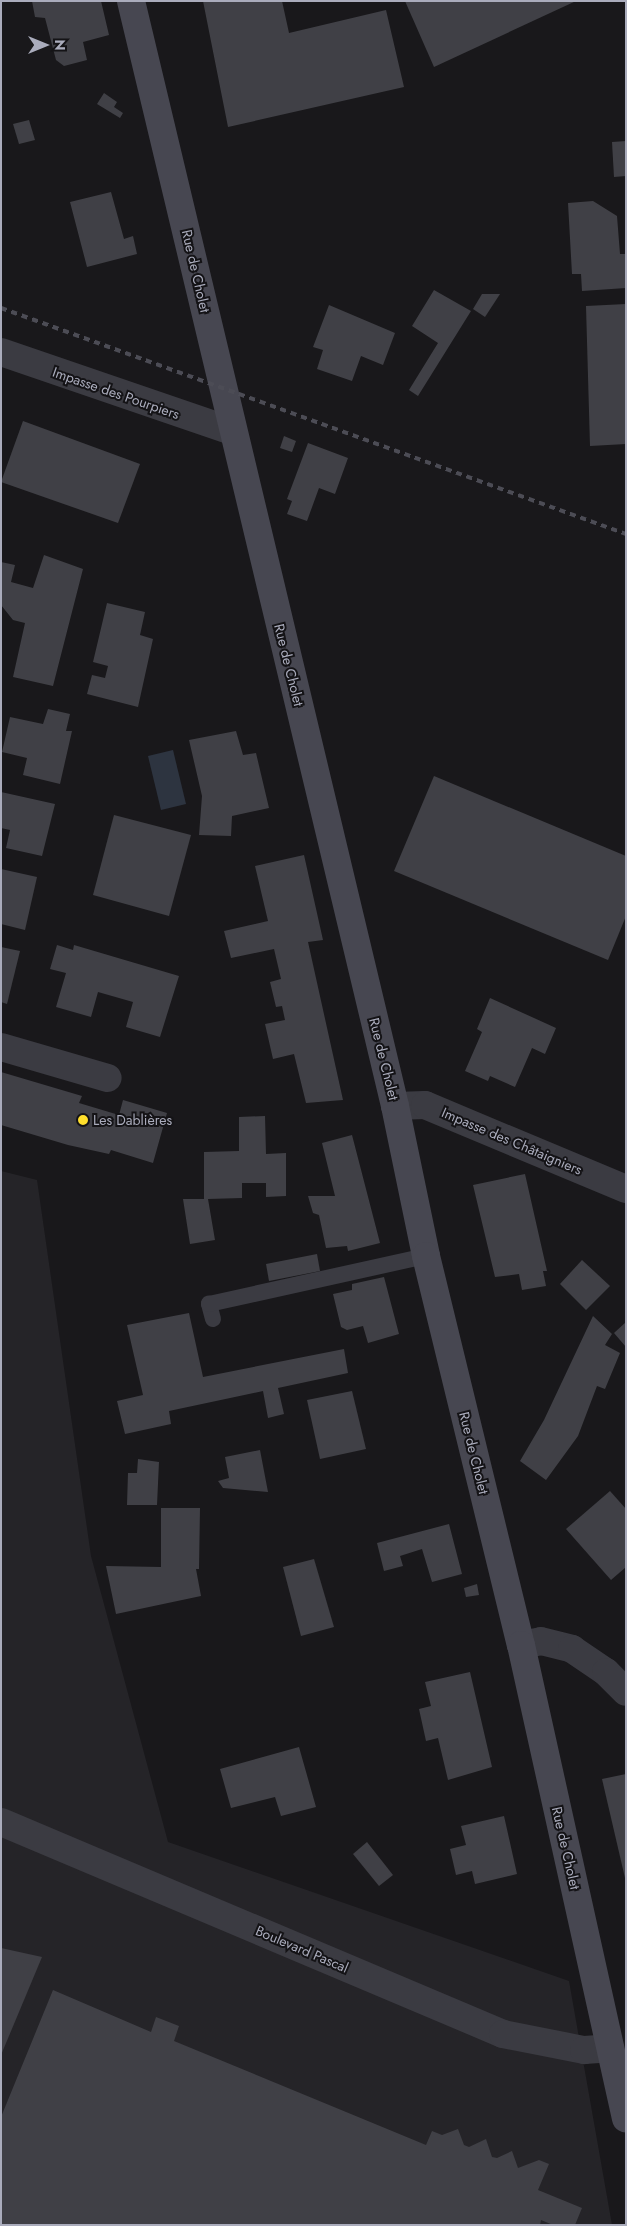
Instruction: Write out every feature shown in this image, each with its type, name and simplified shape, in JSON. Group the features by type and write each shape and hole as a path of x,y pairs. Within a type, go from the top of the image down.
{"main road":[{"name":"Rue de Cholet","path":"131,1 232,431 395,1106 426,1256 521,1645 626,2118"}],"street":[{"name":"Impasse des Pourpiers","path":"1,352 232,431"},
{"path":"1,1047 108,1078"},
{"name":"Impasse des Châtaigniers","path":"395,1106 425,1105 626,1189"},
{"path":"521,1645 541,1641 572,1649 606,1672 626,1692"},
{"name":"Boulevard Pascal","path":"1,1822 503,2034 584,2050 610,2048"}],"lane":[{"path":"213,1319 209,1304 426,1256"}],"shaded area":[{"path":"1,1171 37,1180 91,1556 168,1842 569,1981 612,2225 1,2225"}],"water":[{"path":"173,750 186,804 161,810 148,756"}],"building":[{"path":"32,1 101,1 109,35 83,42 87,60 64,66 56,60 45,18 35,17"},
{"path":"203,1 282,1 289,33 386,10 404,87 228,127"},
{"path":"405,1 576,1 434,67"},
{"path":"104,93 117,102 114,107 123,113 120,118 97,104"},
{"path":"29,120 35,140 19,144 13,124"},
{"path":"626,141 626,176 614,177 612,142"},
{"path":"111,192 124,239 133,236 137,254 87,267 70,202"},
{"path":"593,201 617,216 620,254 626,254 626,288 582,291 581,274 572,274 568,203"},
{"path":"434,290 471,311 418,396 409,390 438,343 412,326"},
{"path":"482,294 500,294 485,317 473,309"},
{"path":"626,304 626,444 590,446 586,306"},
{"path":"329,305 395,333 383,365 361,356 352,381 317,369 323,350 313,347"},
{"path":"23,421 140,464 118,523 1,482"},
{"path":"284,436 296,441 292,452 280,448"},
{"path":"308,443 348,458 335,494 319,488 307,521 287,514 292,501 287,499"},
{"path":"44,555 83,569 53,686 13,677 25,623 13,620 1,605 1,562 15,565 11,582 33,588"},
{"path":"107,603 145,612 140,635 153,639 138,707 87,694 92,675 105,678 108,666 93,662"},
{"path":"48,709 70,714 66,731 72,731 60,784 23,775 27,758 2,752 10,717 43,724"},
{"path":"236,731 243,755 256,753 269,808 232,816 231,836 199,835 202,796 189,740"},
{"path":"434,776 626,856 626,916 608,960 394,871"},
{"path":"1,792 55,804 42,856 6,848 10,830 1,828"},
{"path":"114,815 191,835 169,916 93,895"},
{"path":"304,855 323,940 308,942 343,1100 306,1103 294,1054 273,1059 265,1024 285,1020 282,1006 276,1007 270,982 281,979 274,949 231,958 224,931 268,921 255,866"},
{"path":"1,869 37,877 25,930 1,924"},
{"path":"57,945 73,950 74,945 179,976 160,1037 126,1027 133,1002 98,992 91,1017 56,1007 66,973 50,969"},
{"path":"1,947 20,951 7,1004 1,1002"},
{"path":"490,998 556,1028 545,1054 532,1048 515,1087 490,1076 488,1081 465,1071 482,1032 477,1029"},
{"name":"Les Dablières","path":"1,1072 82,1096 79,1103 119,1115 123,1100 167,1113 153,1163 111,1150 109,1154 68,1145 1,1125"},
{"path":"265,1116 266,1154 286,1153 286,1196 266,1197 266,1183 242,1183 242,1198 208,1199 215,1240 190,1244 183,1199 204,1199 204,1152 239,1151 239,1117"},
{"path":"352,1135 380,1243 348,1251 347,1246 326,1248 319,1215 313,1213 308,1196 335,1196 322,1143"},
{"path":"525,1174 547,1271 543,1271 546,1286 522,1290 519,1274 495,1277 473,1185"},
{"path":"317,1254 320,1271 269,1281 266,1264"},
{"path":"582,1260 610,1286 586,1310 560,1284"},
{"path":"384,1277 399,1334 368,1343 363,1326 347,1330 341,1327 333,1294 352,1290 352,1284"},
{"path":"189,1313 203,1377 344,1349 348,1373 278,1388 284,1414 268,1418 263,1391 169,1411 171,1424 125,1434 117,1401 143,1395 127,1325"},
{"path":"593,1316 612,1334 605,1345 620,1353 605,1389 597,1386 578,1436 546,1480 520,1461 544,1420"},
{"path":"626,1322 626,1347 614,1333"},
{"path":"352,1391 366,1449 320,1459 307,1400"},
{"path":"260,1450 268,1492 223,1488 218,1481 229,1478 225,1457"},
{"path":"138,1459 159,1462 157,1505 127,1505 128,1473 137,1473"},
{"path":"610,1491 626,1509 626,1567 611,1580 566,1529"},
{"path":"161,1508 200,1508 199,1569 196,1569 201,1596 116,1614 106,1566 161,1567"},
{"path":"449,1524 462,1574 432,1582 422,1549 400,1556 403,1566 384,1571 377,1543"},
{"path":"314,1559 334,1627 301,1636 283,1567"},
{"path":"477,1584 479,1595 466,1597 464,1588"},
{"path":"470,1672 492,1767 448,1780 438,1738 426,1741 419,1709 431,1706 425,1682"},
{"path":"299,1747 316,1807 281,1816 275,1797 231,1808 220,1769"},
{"path":"626,1774 626,1878 625,1878 602,1779"},
{"path":"504,1816 517,1874 475,1884 472,1871 456,1875 450,1849 466,1845 461,1826"},
{"path":"367,1842 393,1875 379,1886 353,1854"},
{"path":"1,1948 42,1957 1,2055"},
{"path":"53,1990 151,2032 156,2017 179,2026 174,2041 426,2145 432,2131 442,2135 458,2129 464,2145 469,2147 486,2139 492,2157 497,2158 512,2151 518,2168 539,2160 549,2164 538,2190 582,2208 575,2225 553,2225 541,2220 540,2225 1,2225 1,2117"}],"railway":[{"path":"1,308 626,534"}],"place":[{"name":"Les Dablières","path":"83,1120"}]}
